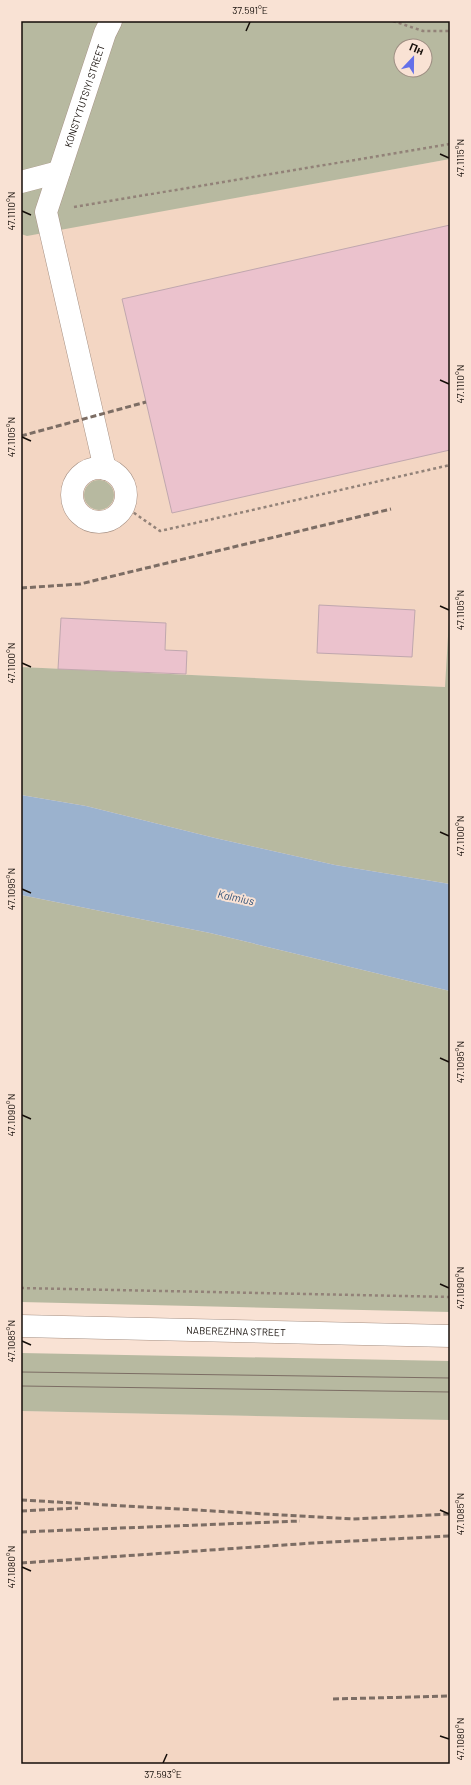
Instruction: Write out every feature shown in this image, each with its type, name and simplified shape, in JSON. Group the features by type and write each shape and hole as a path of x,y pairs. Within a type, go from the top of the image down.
{"main road":[{"name":"KONSTYTUTSIYI STREET","path":"46,212 105,33 111,21"},
{"path":"21,182 59,172"},
{"path":"46,212 105,469"},
{"path":"96,469 105,469 114,473 121,479 125,487 126,497 124,506 116,516 103,522 94,522 85,518 78,512 74,504 72,494 74,485 80,477 87,472 96,469"},
{"name":"NABEREZHNA STREET","path":"21,1326 450,1336"}],"path":[{"path":"393,21 423,31 450,31"},
{"path":"46,212 450,144"},
{"path":"124,506 160,531 450,465"},
{"path":"21,1288 450,1297"}],"shaded area":[{"path":"450,159 450,602 446,687 21,667 21,234 27,235"},
{"path":"21,1411 450,1420 450,1764 21,1764"}],"green space":[{"path":"21,21 450,21 450,159 27,236 21,234"},
{"path":"99,480 109,485 114,495 109,505 99,510 89,505 84,495 89,485"},
{"path":"450,602 450,884 335,865 215,838 86,806 21,795 21,667 445,687"},
{"path":"21,895 210,933 450,991 450,1312 21,1302"},
{"path":"21,1353 450,1361 450,1420 21,1411"}],"water":[{"name":"Kalmius","path":"21,795 86,806 215,838 335,865 450,884 450,991 210,933 21,895"}],"building":[{"path":"450,225 450,450 172,513 122,299"},
{"path":"319,605 415,610 412,657 317,653"},
{"path":"61,618 166,623 165,650 187,651 186,674 58,669"}],"tram line":[{"path":"21,1372 450,1378"},
{"path":"21,1386 450,1392"}],"railway":[{"path":"21,436 146,402"},
{"path":"21,588 80,584 391,509"},
{"path":"21,1500 353,1519 450,1514"},
{"path":"21,1511 78,1508"},
{"path":"21,1532 300,1521"},
{"path":"21,1563 313,1543 450,1536"},
{"path":"333,1699 450,1696"}]}
